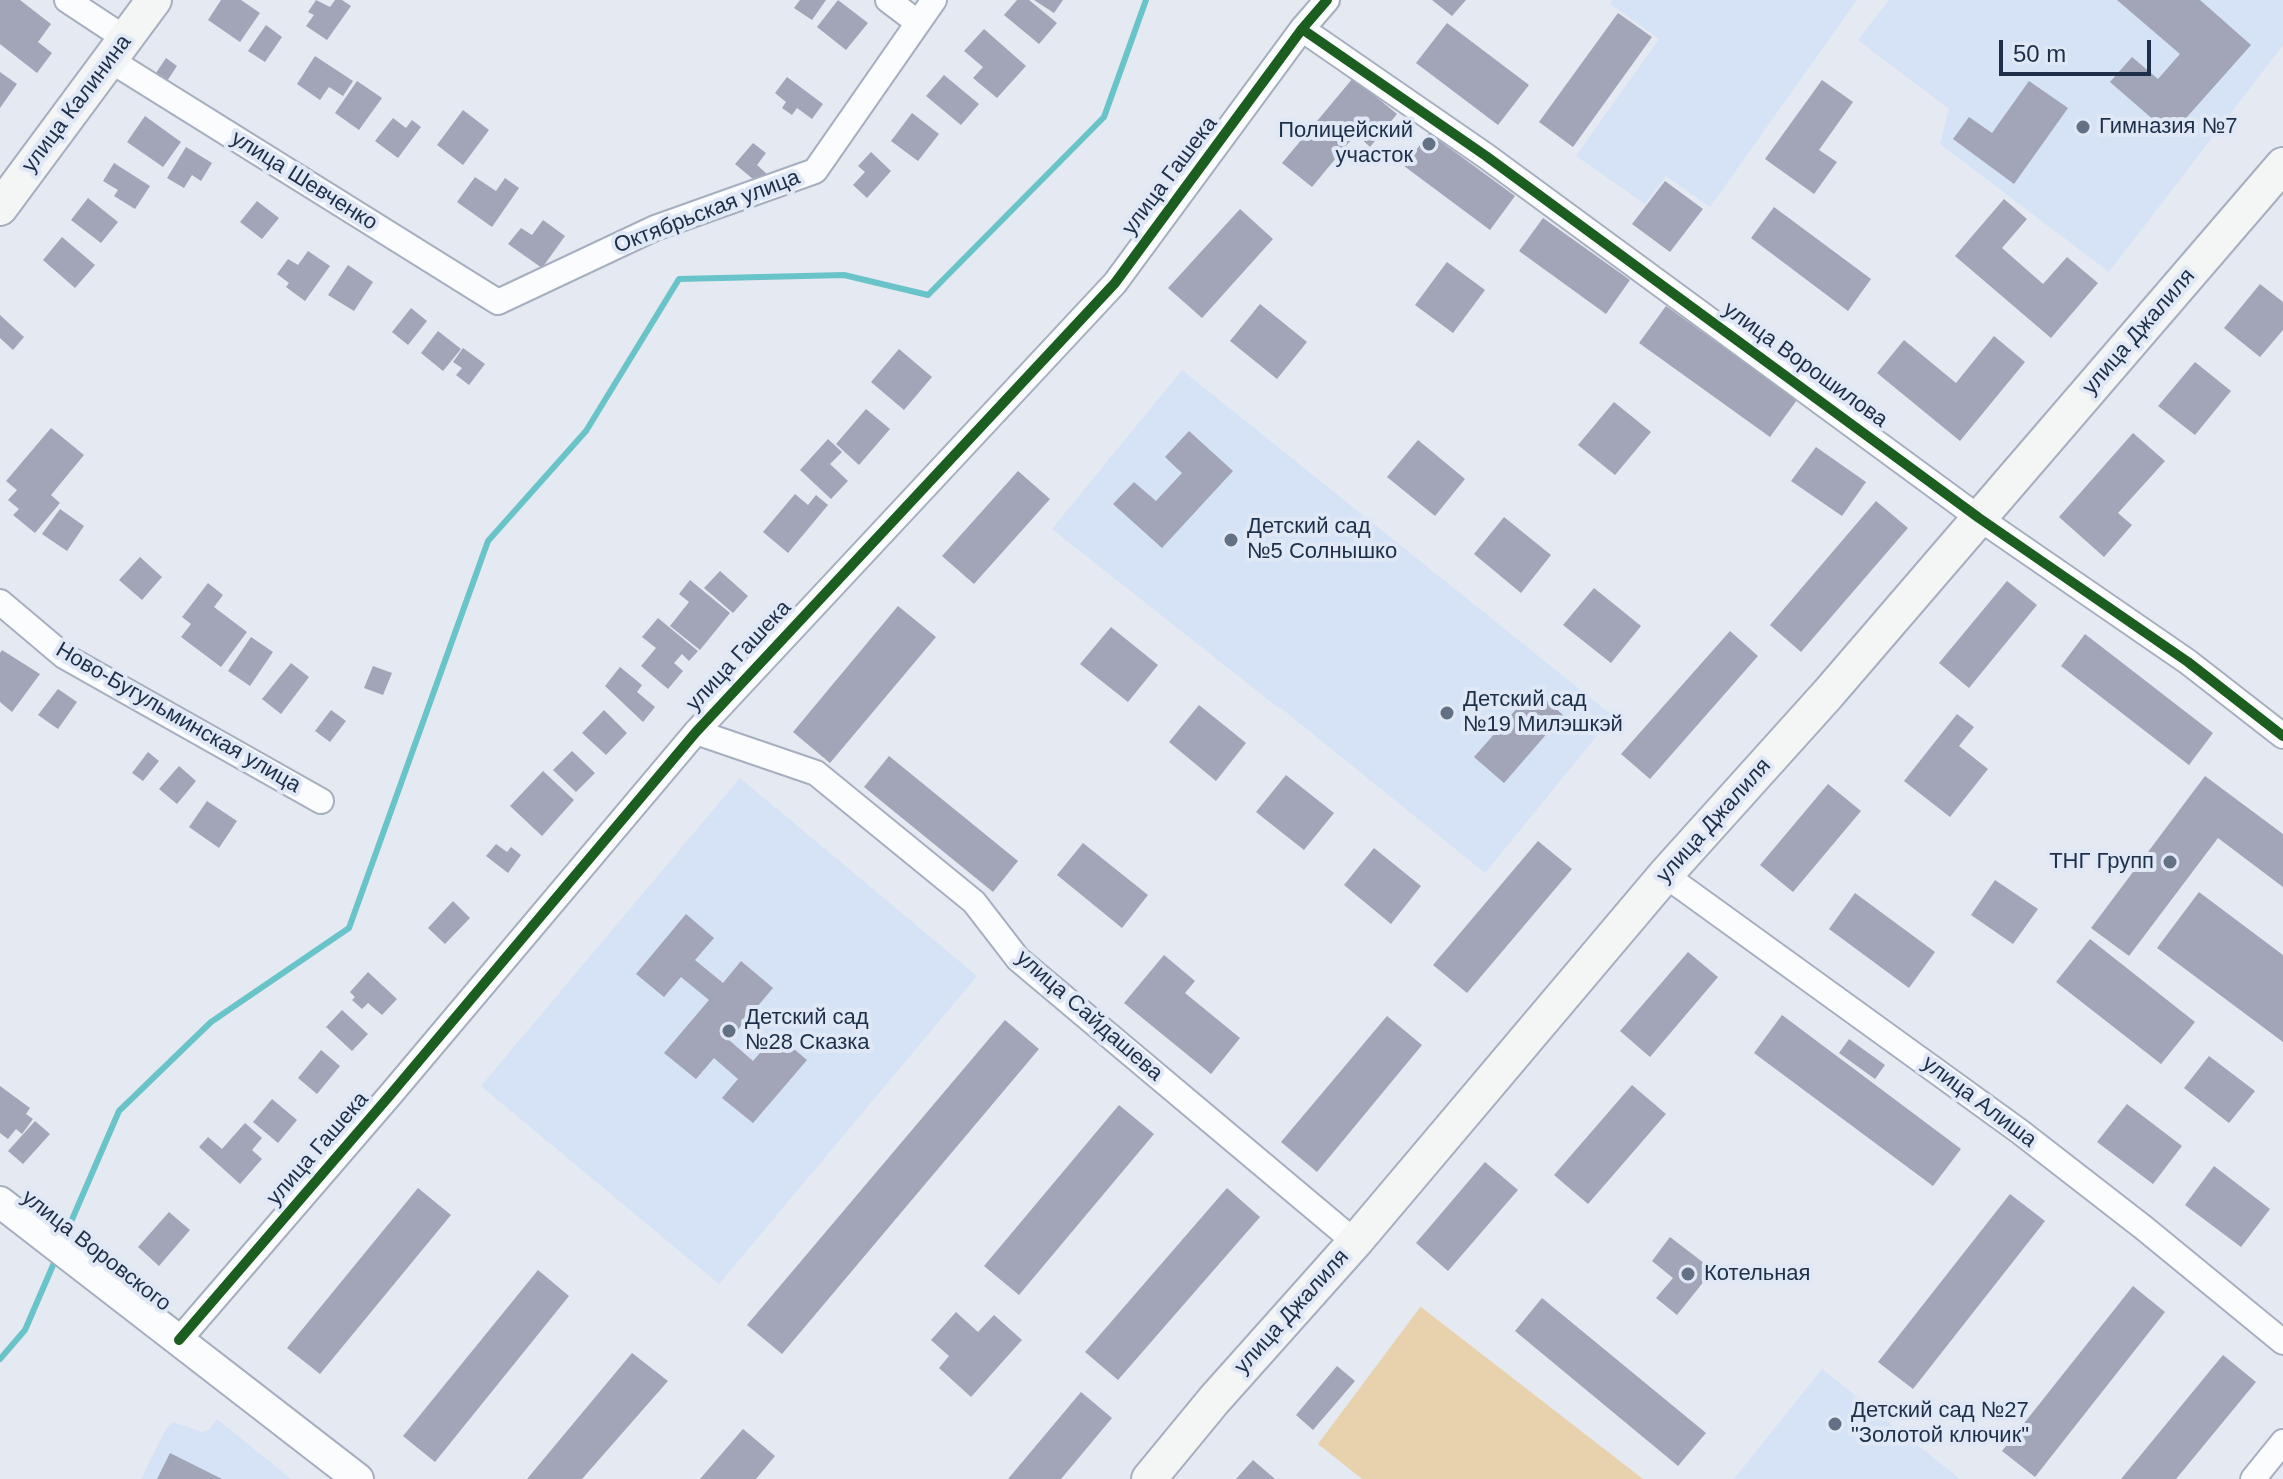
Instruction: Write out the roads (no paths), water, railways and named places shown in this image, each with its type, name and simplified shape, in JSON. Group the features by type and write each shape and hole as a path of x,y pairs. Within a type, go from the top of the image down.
{"main road":[{"name":"улица Калинина","path":"0,208 154,0"},
{"name":"улица Джалиля","path":"1149,1479 1214,1400 1355,1242 1665,875 1828,694 2283,165"}],"street":[{"name":"улица Шевченко","path":"67,0 118,50 498,302"},
{"path":"888,0 917,22"},
{"name":"Октябрьская улица","path":"498,302 655,228 815,171 934,0"},
{"name":"улица Гашека","path":"179,1340 412,1070 696,732 1115,283 1302,29 1327,0"},
{"name":"улица Ворошилова","path":"1302,29 1486,156 1979,518 2188,662 2283,736"},
{"name":"Ново-Бугульминская улица","path":"0,602 64,656 321,801"},
{"name":"улица Сайдашева","path":"696,732 816,773 974,902 1018,959 1355,1242"},
{"name":"улица Алиша","path":"1665,875 2019,1131 2283,1342"},
{"name":"улица Воровского","path":"0,1202 358,1479"},
{"path":"2253,1479 2283,1442"}],"waterway":[{"path":"64,1238 119,1111 211,1022 349,928 488,541 586,431 679,279 844,275 928,295 1104,117 1146,0"},
{"path":"0,1359 25,1330 57,1256"}],"place":[{"name":"Гимназия №7","path":"2083,127"},
{"name":"Полицейский участок","path":"1429,144"},
{"name":"Детский сад №5 Солнышко","path":"1231,540"},
{"name":"Детский сад №19 Милэшкэй","path":"1447,713"},
{"name":"ТНГ Групп","path":"2170,862"},
{"name":"Детский сад №28 Сказка","path":"729,1031"},
{"name":"Котельная","path":"1688,1274"},
{"name":"Детский сад №27 \"Золотой ключик\"","path":"1835,1424"}]}
